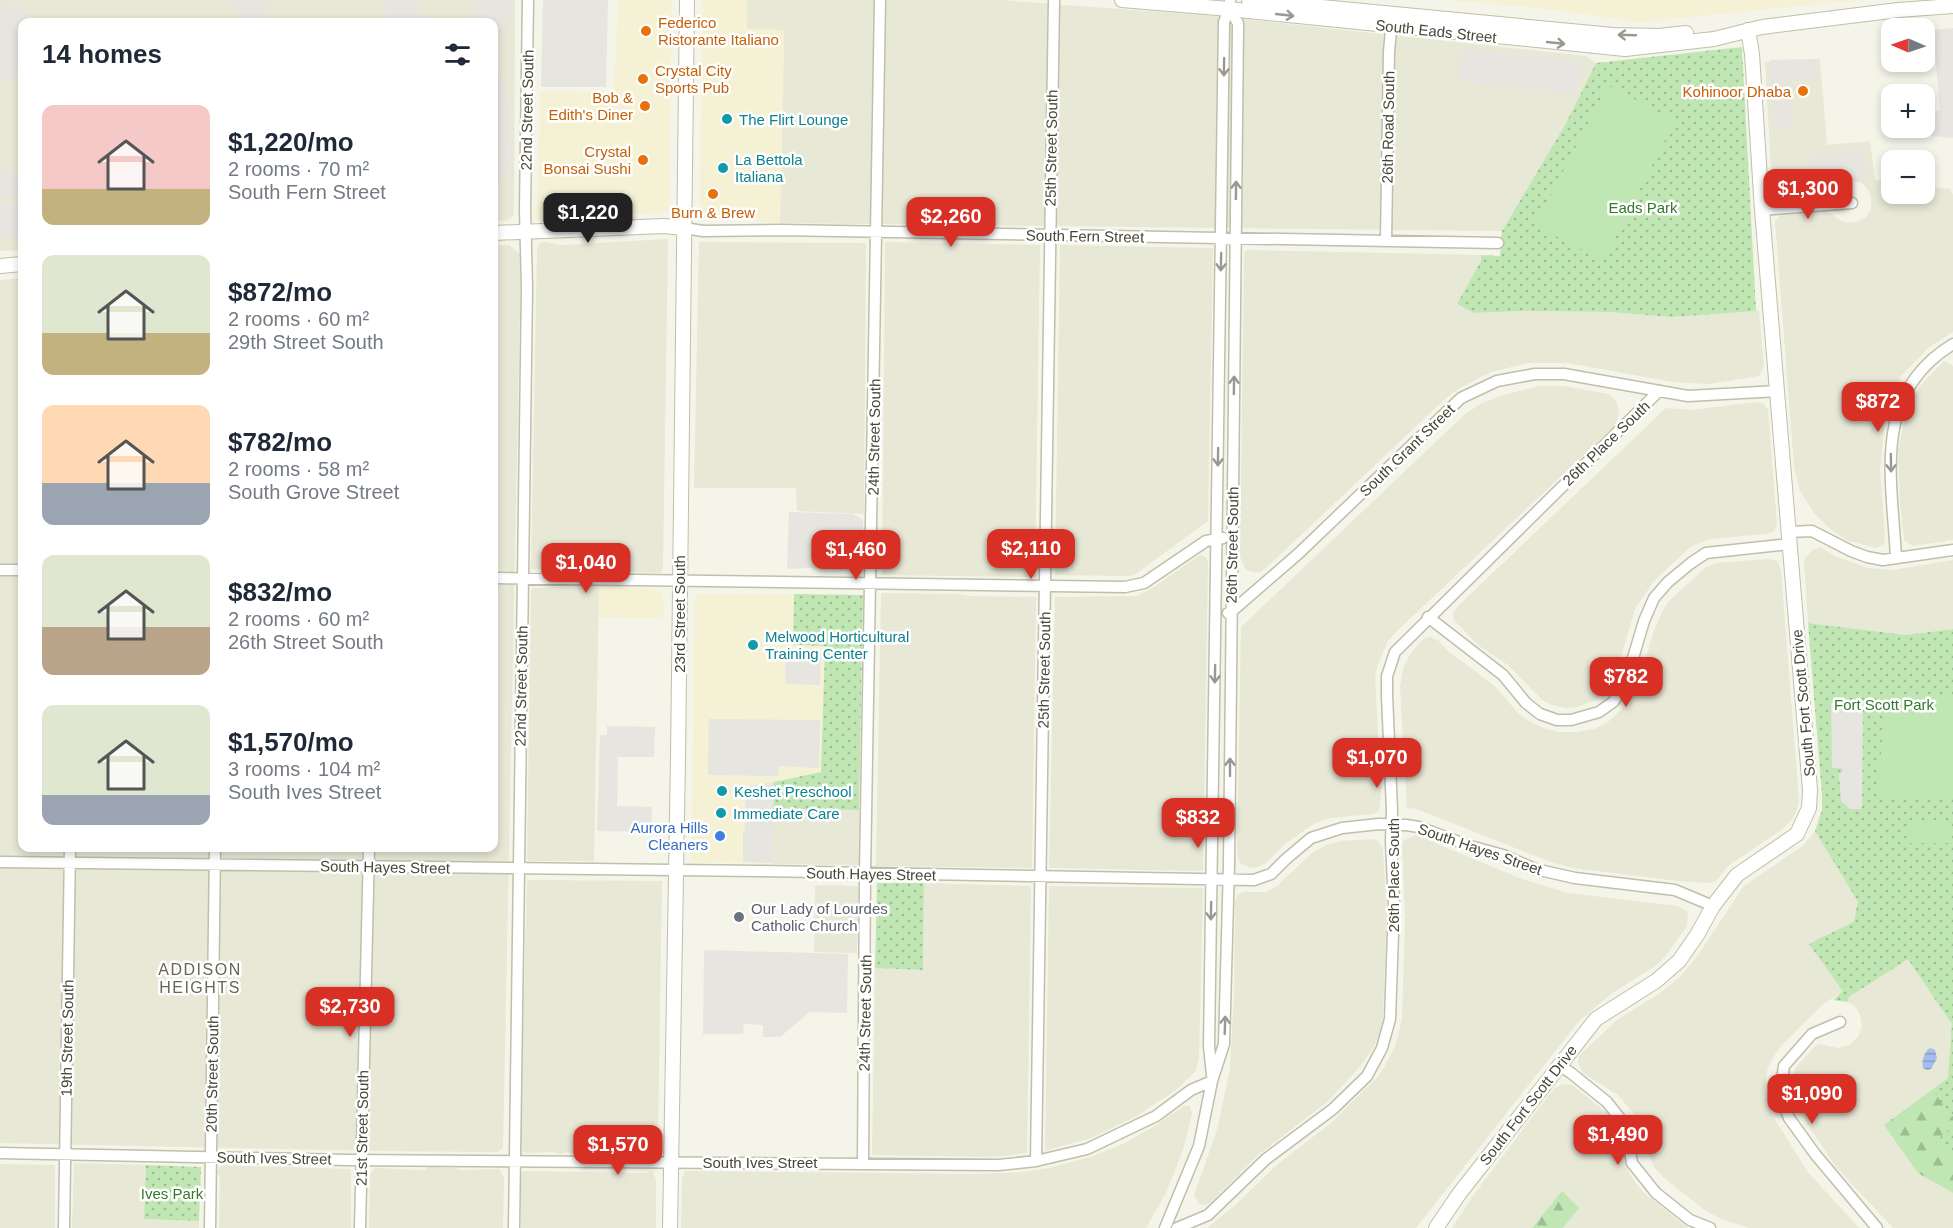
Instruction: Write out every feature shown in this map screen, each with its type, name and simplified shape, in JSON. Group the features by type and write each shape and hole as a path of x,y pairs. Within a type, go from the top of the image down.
{"street":[{"name":"22nd Street South","path":"514,1228 527,287 528,0"},
{"name":"23rd Street South","path":"670,1228 687,0"},
{"name":"24th Street South","path":"862,1163 880,0"},
{"name":"25th Street South","path":"1036,1161 1054,0"},
{"name":"South Eads Street","path":"1122,0 1230,4 1392,19 1517,32 1625,49 1714,39 1748,30 1898,10 1953,6"},
{"name":"South Eads Street","path":"1249,0 1392,19"},
{"name":"26th Street South","path":"1212,1081 1209,1046 1224,22 1230,4"},
{"name":"26th Street South","path":"1166,1228 1199,1146 1212,1081 1224,1044 1229,880 1238,23 1230,4"},
{"name":"26th Road South","path":"1386,241 1392,19"},
{"name":"South Fort Scott Drive","path":"1436,1228 1459,1194 1596,1019 1656,981 1679,961 1713,906 1737,875 1797,834 1809,808 1810,789 1762,210 1752,54 1748,30"},
{"path":"1762,210 1852,203"},
{"name":"South Fern Street","path":"498,233 664,226 703,231 781,230 1498,243"},
{"path":"0,266 18,264"},
{"path":"1896,558 1890,459 1895,416 1910,382 1924,365 1953,344"},
{"name":"South Grant Street","path":"1216,615 1231,612 1298,554 1461,398 1497,381 1535,374 1564,374 1688,396 1778,391"},
{"name":"26th Place South","path":"1177,1228 1208,1215 1266,1159 1333,1109 1366,1076 1382,1048 1390,1019 1394,905 1387,676 1395,652 1659,391"},
{"path":"1428,617 1503,675 1526,703 1540,714 1557,720 1571,720 1599,712 1613,702 1625,685 1644,621 1654,598 1668,582 1706,553 1790,538 1812,531 1851,551 1883,560 1953,550"},
{"path":"498,578 1125,587 1144,583 1206,541 1232,536"},
{"path":"0,570 18,570"},
{"name":"South Hayes Street","path":"0,862 1254,880 1271,874 1311,838 1342,828 1393,825 1419,827 1470,846 1503,855 1535,869 1575,878 1675,890 1713,906"},
{"name":"19th Street South","path":"64,1228 70,852"},
{"name":"20th Street South","path":"210,1228 215,852"},
{"name":"21st Street South","path":"360,1228 369,852"},
{"path":"1840,1022 1812,1034 1784,1066 1780,1094 1789,1118 1822,1163 1876,1228"},
{"path":"1559,1065 1607,1102 1626,1126 1632,1163 1656,1193 1690,1220 1710,1228"},
{"name":"South Ives Street","path":"0,1153 362,1160 999,1165 1036,1161 1087,1149 1155,1116 1191,1090 1212,1081"}],"shaded area":[{"path":"0,0 515,0 514,215 507,221 498,220 498,18 18,18 18,250 0,251"},
{"path":"233,0 270,0 264,18 244,18 231,5"},
{"path":"385,0 417,0 418,12 426,18 391,18 385,11"},
{"path":"480,0 512,0 505,34 498,34 498,18 471,18"},
{"path":"543,0 608,0 606,87 541,87"},
{"path":"618,0 672,0 669,212 542,221 536,217 535,212 541,91 614,93"},
{"path":"703,0 747,0 747,29 784,30 780,223 699,217"},
{"path":"747,0 1001,0 1214,16 1586,56 1596,63 1565,125 1502,231 780,223 784,30 746,29"},
{"path":"1445,0 1860,0 1641,22 1528,7"},
{"path":"4,3 11,10 15,7 31,17 18,18 18,69 12,79 0,85 0,5"},
{"path":"1953,28 1953,138 1935,136 1935,111 1940,111 1935,30"},
{"path":"1461,49 1585,62 1575,94 1459,81"},
{"path":"1817,59 1818,77 1790,80 1793,126 1773,127 1770,60"},
{"path":"1820,59 1827,145 1870,141 1875,180 1881,181 1881,204 1935,204 1935,187 1950,189 1953,195 1953,332 1928,348 1901,376 1885,417 1880,471 1885,534 1884,544 1876,548 1846,540 1830,529 1814,513 1800,491 1794,467 1775,221 1780,216 1825,212 1831,213 1846,223 1857,222 1866,217 1871,208 1871,198 1868,189 1862,183 1853,181 1843,182 1823,196 1783,199 1776,195 1772,188 1765,62"},
{"path":"502,75 508,103 512,148 511,161 498,184 498,76"},
{"path":"1857,148 1871,172 1865,184 1854,178 1850,172 1843,173 1830,181 1828,191 1806,195 1805,180 1809,177 1808,158"},
{"path":"0,168 18,179 18,194 13,201 0,194"},
{"path":"18,204 18,236 0,237 0,206"},
{"path":"667,239 663,567 661,573 531,569 537,247 541,242 561,245"},
{"path":"699,242 866,243 864,514 797,511 796,488 694,488"},
{"path":"885,242 1040,245 1035,572 1037,577 882,575"},
{"path":"509,245 521,255 503,1148 498,1152 376,1151 0,1143 0,280 18,278 18,852 498,852 498,246"},
{"path":"1060,245 1213,248 1208,521 1131,576 1055,575"},
{"path":"1245,251 1481,255 1475,313 1609,312 1672,317 1759,310 1764,366 1759,376 1709,384 1673,382 1568,363 1528,363 1491,372 1458,389 1445,399 1267,567 1260,572 1253,572 1246,570 1240,557 1244,256"},
{"path":"1944,361 1953,366 1953,540 1913,546 1904,540 1898,451 1906,410 1921,385"},
{"path":"1539,386 1563,386 1609,394 1616,401 1619,409 1618,419 1612,428 1388,641 1375,676 1381,794 1379,811 1373,814 1331,818 1315,823 1285,844 1259,867 1251,868 1240,863 1237,853 1241,627 1464,415 1482,403 1500,396"},
{"path":"1756,402 1764,404 1768,410 1777,523 1774,531 1766,534 1710,539 1699,543 1690,547 1653,582 1635,609 1616,674 1604,694 1578,707 1566,708 1552,705 1542,700 1508,665 1478,645 1454,620 1453,613 1458,606 1666,408 1692,410"},
{"path":"789,512 853,514 863,520 863,531 852,531 851,538 809,537 808,568 787,569"},
{"path":"809,537 864,538 861,572 808,568"},
{"path":"1820,547 1835,556 1868,568 1893,570 1953,560 1953,629 1906,635 1808,623 1804,560 1811,551"},
{"path":"1200,555 1208,561 1203,871 1049,868 1055,597 1136,596 1151,589"},
{"path":"1768,559 1777,561 1781,570 1799,800 1796,813 1790,822 1729,865 1716,881 1709,883 1678,881 1573,868 1551,862 1414,808 1407,809 1400,687 1403,669 1410,654 1423,639 1430,637 1438,640 1447,650 1496,687 1517,712 1529,721 1559,732 1594,729 1608,722 1633,697 1654,630 1670,600 1706,567 1716,563"},
{"path":"599,585 594,861 530,861 527,859 531,590 533,588"},
{"path":"599,585 658,590 663,593 664,619 599,617"},
{"path":"881,593 1036,597 1032,868 876,866"},
{"path":"794,594 793,644 825,645 821,773 774,782 772,864 691,862 695,595"},
{"path":"786,657 821,658 820,685 785,684"},
{"path":"1831,703 1863,704 1862,809 1850,809 1841,801 1839,774 1842,768 1832,768"},
{"path":"709,719 820,720 819,768 779,766 778,776 708,775"},
{"path":"607,726 655,727 654,757 618,757 617,806 652,807 651,832 597,831 600,735 607,735"},
{"path":"774,782 772,863 743,862 746,787"},
{"path":"773,809 859,810 859,865 772,864"},
{"path":"1815,831 1858,902 1844,991 1823,1004 1781,1046 1767,1071 1765,1086 1772,1115 1807,1171 1859,1228 1749,1228 1721,1219 1706,1211 1664,1178 1654,1167 1643,1131 1633,1113 1618,1095 1583,1073 1578,1063 1579,1056 1617,1020 1679,978 1696,958 1744,886 1804,845"},
{"path":"1416,835 1519,878 1568,893 1678,906 1688,912 1687,926 1665,957 1655,966 1611,994 1579,1021 1416,1228 1207,1228 1278,1164 1331,1123 1379,1075 1395,1047 1402,1019 1405,921 1402,841"},
{"path":"1374,839 1383,849 1387,911 1383,1014 1380,1033 1372,1050 1327,1102 1257,1156 1210,1203 1199,1204 1194,1195 1217,1130 1230,1069 1235,902 1238,895 1243,892 1266,892 1277,886 1312,853 1326,845 1341,841"},
{"path":"529,880 662,881 658,1136 662,1147 657,1152 576,1154 567,1152 560,1154 522,1151 520,1141 527,882"},
{"path":"924,883 1031,886 1027,1153 995,1157 872,1155 875,968 923,970"},
{"path":"815,885 858,886 857,953 814,952"},
{"path":"1049,886 1203,888 1199,1058 1196,1071 1176,1090 1135,1117 1091,1138 1045,1151"},
{"path":"704,950 848,954 847,1013 810,1012 780,1037 763,1037 763,1025 744,1024 743,1034 703,1034"},
{"path":"1908,959 1952,1024 1949,1078 1953,1159 1953,1228 1893,1228 1836,1167 1795,1105 1791,1094 1796,1067 1815,1046 1820,1044 1838,1048 1849,1045 1858,1037 1862,1027 1860,1015 1855,1006 1847,1002 1850,996"},
{"path":"1564,1084 1572,1085 1611,1116 1630,1175 1642,1191 1688,1228 1452,1228 1475,1193 1554,1088"},
{"path":"1184,1106 1190,1106 1192,1113 1183,1150 1166,1193 1146,1228 681,1228 682,1178 685,1171 972,1174 1022,1172 1049,1168 1094,1156 1125,1143"},
{"path":"74,1163 146,1165 144,1219 199,1221 199,1228 72,1228"},
{"path":"0,1164 55,1165 55,1228 0,1228"},
{"path":"225,1165 351,1170 351,1228 219,1228 220,1179 217,1171"},
{"path":"429,1167 460,1170 499,1169 504,1177 503,1228 369,1228 370,1175 374,1168 424,1170"},
{"path":"523,1171 644,1173 652,1171 656,1179 656,1228 521,1228 520,1175"}],"green space":[{"name":"Eads Park","path":"1742,47 1756,311 1672,317 1609,312 1474,313 1457,304 1481,261 1481,255 1500,256 1502,231 1565,125 1596,63"},
{"path":"1608,85 1675,121 1603,261 1535,225"},
{"path":"794,594 863,595 859,810 773,809 774,782 821,772 825,646 793,645"},
{"name":"Fort Scott Park","path":"1808,623 1906,635 1953,629 1953,1117 1933,1091 1949,1078 1952,1024 1908,959 1850,996 1847,1002 1833,1000 1843,991 1809,944 1854,922 1858,902 1815,831 1822,810 1822,795"},
{"path":"1885,694 1953,695 1953,798 1878,796"},
{"path":"1907,820 1951,821 1951,843 1907,843"},
{"path":"877,883 924,883 923,970 875,968"},
{"path":"1858,902 1953,903 1953,1193 1918,1173 1884,1125 1948,1078 1952,1024 1908,959 1850,996 1809,944 1854,922"},
{"path":"1953,1126 1953,1159 1935,1142"},
{"name":"Ives Park","path":"146,1165 201,1167 199,1221 144,1219"},
{"path":"1562,1191 1579,1208 1563,1228 1532,1228"}],"water":[{"path":"1930,1048 1935,1050 1937,1058 1931,1069 1927,1070 1922,1066 1926,1052"}],"place":[{"name":"Federico Ristorante Italiano","path":"646,31"},
{"name":"Crystal City Sports Pub","path":"643,79"},
{"name":"Kohinoor Dhaba","path":"1803,91"},
{"name":"Bob & Edith's Diner","path":"645,106"},
{"name":"The Flirt Lounge","path":"727,119"},
{"name":"Crystal Bonsai Sushi","path":"643,160"},
{"name":"La Bettola Italiana","path":"723,168"},
{"name":"Burn & Brew","path":"713,194"},
{"name":"Melwood Horticultural Training Center","path":"753,645"},
{"name":"Keshet Preschool","path":"722,791"},
{"name":"Immediate Care","path":"721,813"},
{"name":"Aurora Hills Cleaners","path":"720,836"},
{"name":"Our Lady of Lourdes Catholic Church","path":"739,917"}],"district":[{"name":"ADDISON HEIGHTS","path":"200,978"}]}
